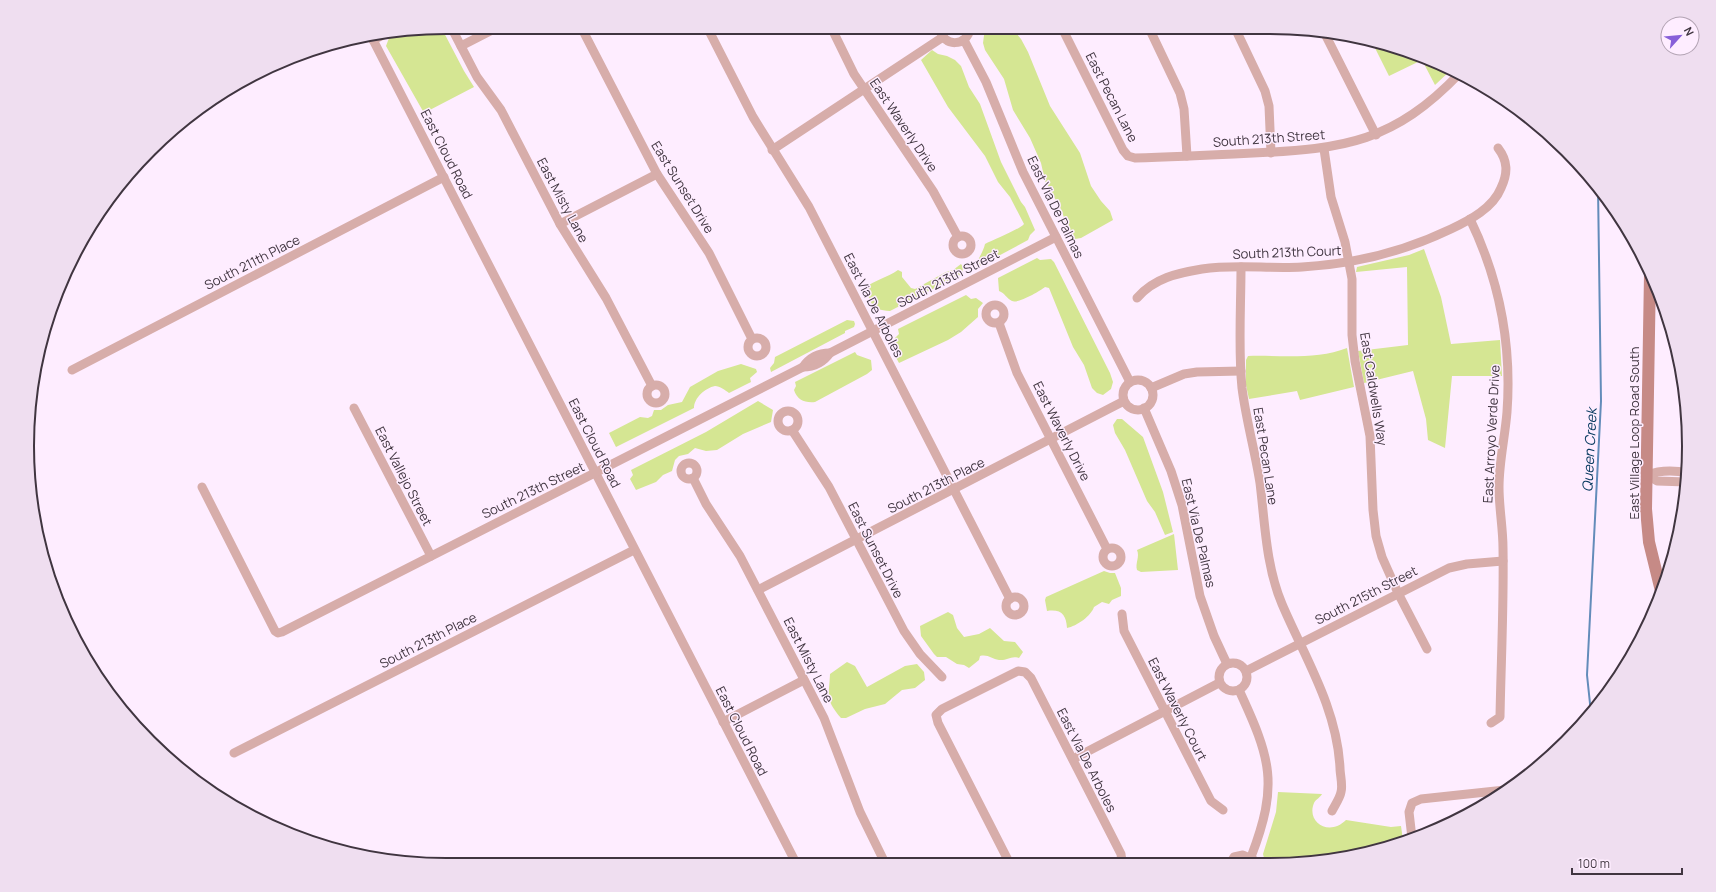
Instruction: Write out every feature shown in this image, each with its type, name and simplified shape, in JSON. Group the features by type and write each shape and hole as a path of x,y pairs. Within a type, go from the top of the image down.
{"street":[{"name":"East Misty Lane","path":"455,34 477,78 501,110 560,224 606,298 652,386"},
{"path":"461,46 484,34"},
{"name":"East Sunset Drive","path":"585,34 657,174 708,253 752,339"},
{"name":"East Via De Arboles","path":"711,34 772,150 801,193 1010,599"},
{"name":"East Waverly Drive","path":"835,34 864,89 933,191 958,237"},
{"path":"772,150 864,89 939,34"},
{"path":"944,34 950,42 960,43 968,34"},
{"name":"East Pecan Lane","path":"1065,34 1128,156"},
{"path":"1152,34 1180,93 1184,109 1187,156"},
{"path":"1238,34 1265,91 1269,106 1271,152"},
{"path":"1327,39 1376,135"},
{"name":"East Via De Palmas","path":"964,40 986,82 1023,172 1130,382"},
{"name":"East Cloud Road","path":"374,41 793,858"},
{"name":"South 213th Street","path":"1128,156 1135,158 1324,149 1351,143 1376,135 1424,107 1455,78"},
{"name":"South 213th Court","path":"1137,298 1153,283 1201,269 1241,267 1301,268 1350,263 1401,250 1430,239 1470,219 1491,204 1503,185 1507,166 1504,156 1498,148"},
{"name":"East Caldwells Way","path":"1324,149 1332,197 1350,263 1352,279 1352,335 1354,361 1370,436 1373,510 1376,536 1382,557 1398,593 1427,649"},
{"path":"560,224 657,174"},
{"name":"South 211th Place","path":"72,370 444,177"},
{"name":"East Arroyo Verde Drive","path":"1470,219 1494,278 1500,298 1506,339 1508,394 1499,472 1503,561 1500,717 1491,723"},
{"name":"South 213th Street","path":"202,487 274,631 278,633 282,632 430,556 596,474 803,367 812,367 826,360 830,353 1056,237"},
{"name":"East Pecan Lane","path":"1241,267 1241,371 1250,432 1257,462 1268,556 1281,602 1328,707 1336,732 1341,792 1332,811"},
{"name":"East Village Loop Road South","path":"1650,285 1646,509 1649,542 1659,582"},
{"name":"East Waverly Drive","path":"999,323 1010,358 1108,549"},
{"path":"1151,388 1184,374 1197,372 1241,371"},
{"path":"1135,380 1144,381 1151,388 1152,397 1148,405 1144,408 1135,410 1124,401 1123,390 1130,382 1135,380"},
{"name":"South 213th Place","path":"758,590 1124,401"},
{"name":"East Vallejo Street","path":"354,408 430,556"},
{"name":"East Via De Palmas","path":"1144,408 1171,471 1184,513 1200,596 1214,636 1227,664"},
{"name":"East Sunset Drive","path":"792,430 829,487 904,631 920,654 942,677"},
{"path":"1647,475 1657,471 1681,472"},
{"path":"1647,475 1657,481 1680,482"},
{"name":"East Misty Lane","path":"693,478 706,504 733,543 804,680 831,736 860,812 883,858"},
{"name":"South 213th Place","path":"234,753 634,550"},
{"name":"South 215th Street","path":"1246,671 1449,568 1467,564 1503,561"},
{"name":"East Waverly Court","path":"1122,614 1124,631 1211,801 1223,810"},
{"path":"1231,662 1240,664 1246,671 1247,680 1243,688 1239,690 1234,692 1226,690 1219,683 1218,678 1220,670 1231,662"},
{"name":"East Via De Arboles","path":"1007,858 938,723 936,715 942,709 1018,671 1025,672 1031,678 1121,854 1122,858"},
{"path":"723,722 804,680"},
{"path":"1073,759 1219,683"},
{"path":"1239,690 1263,745 1268,771 1267,809 1253,858"},
{"path":"1411,833 1409,812 1412,803 1421,799 1496,791"},
{"path":"1235,858 1238,855 1249,858"}],"green space":[{"path":"445,34 474,87 424,113 386,46 389,38"},
{"path":"984,34 1017,34 1021,39 1028,52 1050,106 1080,153 1091,186 1110,211 1113,220 1081,238 1075,239 1068,232 1062,211 1045,181 1041,163 1030,138 1013,110 1004,79 985,50 983,43"},
{"path":"1375,48 1418,62 1389,76"},
{"path":"932,50 938,54 955,60 961,66 969,87 980,104 1001,162 1025,207 1035,230 1030,235 1028,240 976,268 985,244 1024,224 1010,197 998,182 985,156 948,107 921,60"},
{"path":"1424,64 1447,74 1435,85"},
{"path":"1424,249 1441,297 1451,344 1500,340 1502,376 1452,376 1445,448 1428,440 1426,419 1413,371 1364,383 1358,351 1408,345 1407,267 1356,272 1357,267 1409,255"},
{"path":"1037,258 1040,260 1051,259 1054,262 1110,373 1113,382 1111,389 1103,395 1097,393 1092,388 1084,365 1073,347 1049,288 1045,287 1029,297 1019,301 1010,300 999,291 998,278"},
{"path":"961,264 963,267 962,274 890,311 875,307 871,302 865,288 898,270 902,272 902,277 911,288 915,289 946,272 953,270"},
{"path":"966,295 971,299 976,298 983,303 978,309 978,317 961,332 948,340 899,363 892,350 896,343 895,338 899,334 898,329"},
{"path":"847,320 854,321 854,327 771,372 770,368 774,363 775,357"},
{"path":"1347,348 1354,387 1300,400 1297,391 1249,399 1246,385 1246,360 1248,356 1311,356 1335,352"},
{"path":"855,352 857,355 871,360 872,370 867,374 815,402 802,400 797,396 794,390 796,386 795,382"},
{"path":"741,364 756,369 757,372 750,378 751,382 729,393 717,386 711,387 698,397 694,404 694,408 616,447 609,433 640,417 648,418 652,416 654,410 661,410 668,405 682,402 690,387 718,371"},
{"path":"758,401 773,410 771,422 743,434 717,450 706,451 695,448 688,454 679,456 675,460 672,471 663,475 656,482 636,490 630,479 633,475 631,470 706,432"},
{"path":"1117,419 1122,419 1143,437 1163,492 1173,532 1165,535 1155,512 1147,501 1125,450 1115,433 1113,425"},
{"path":"1174,534 1178,570 1141,572 1137,570 1137,550"},
{"path":"1104,571 1115,573 1121,588 1121,596 1112,600 1109,604 1102,602 1094,607 1090,614 1083,620 1067,628 1066,620 1060,612 1047,611 1045,600 1046,597"},
{"path":"948,612 953,615 957,628 964,637 979,634 990,628 1004,641 1015,642 1023,652 1019,658 1014,657 1002,660 980,656 979,660 969,668 964,665 957,664 946,657 937,657 921,636 920,626"},
{"path":"847,662 855,666 867,687 905,666 917,664 924,672 925,680 915,688 902,690 885,704 865,709 846,718 841,718 832,706 829,698 830,674"},
{"path":"1278,792 1322,794 1314,803 1312,810 1316,821 1321,825 1333,827 1346,820 1391,827 1401,826 1402,836 1377,844 1350,850 1297,857 1264,858 1263,854 1276,812"}],"waterway":[{"name":"Queen Creek","path":"1590,705 1587,675 1601,401 1598,197"}]}
